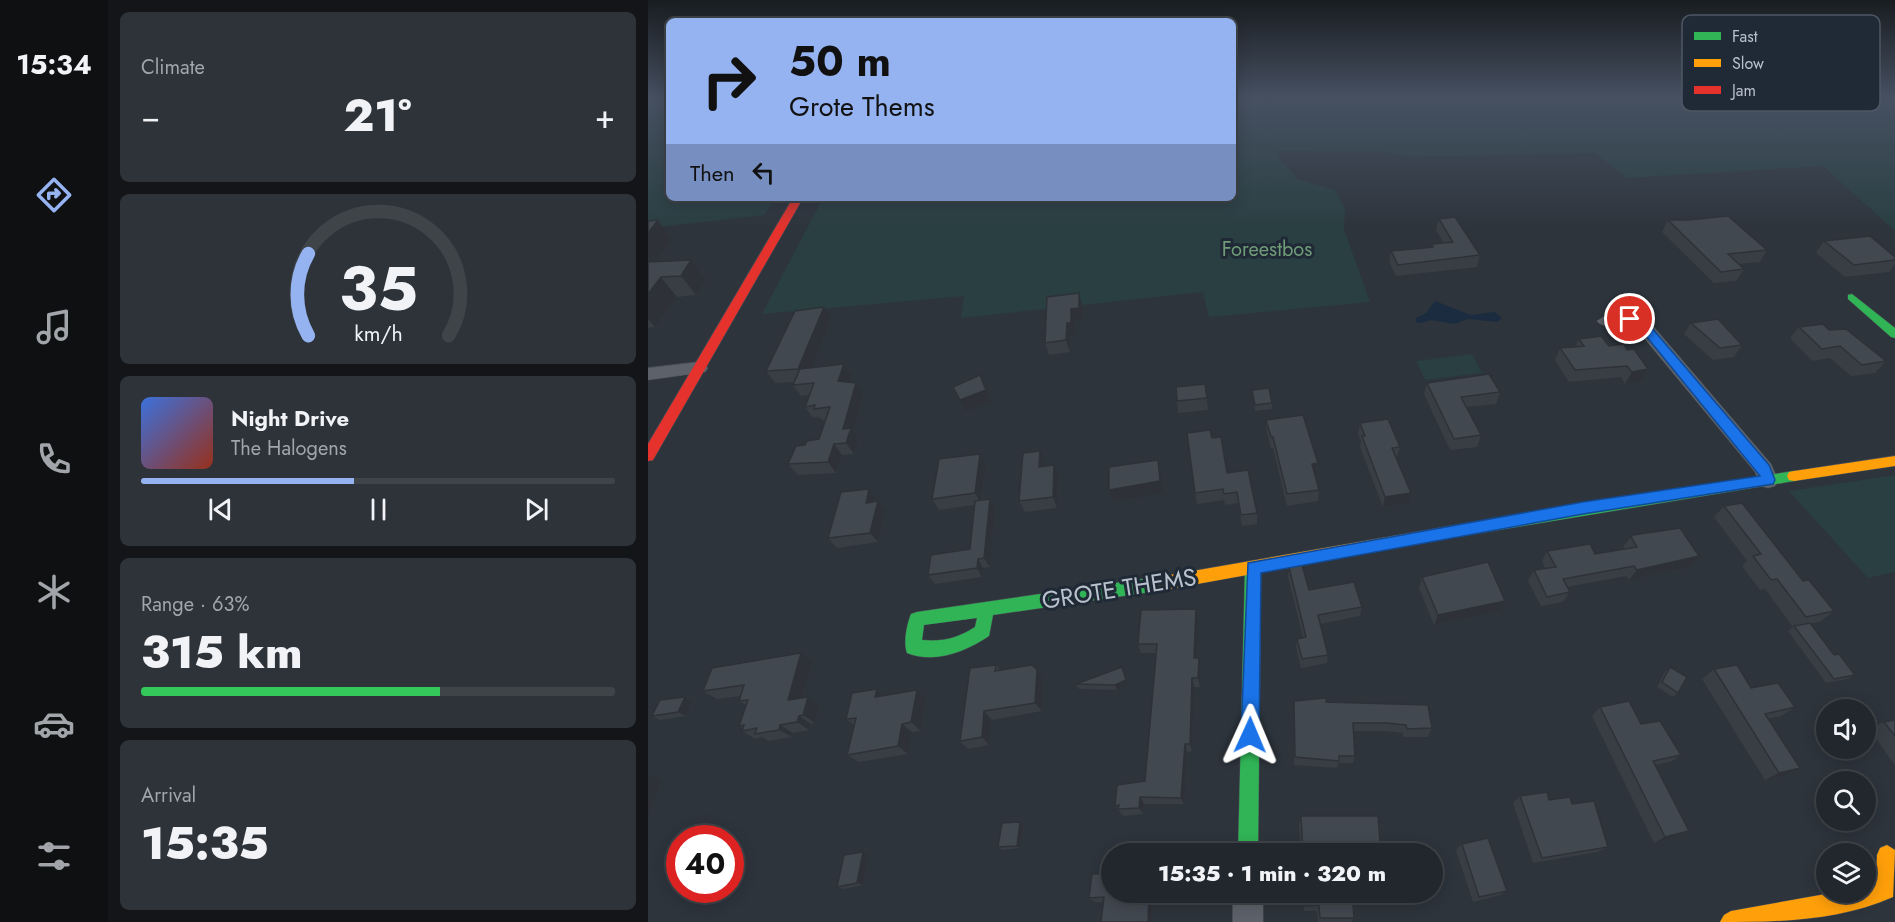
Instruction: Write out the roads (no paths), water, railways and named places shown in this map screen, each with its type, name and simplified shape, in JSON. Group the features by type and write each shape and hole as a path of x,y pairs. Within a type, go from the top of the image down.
{"street":[{"path":"648,456 796,201"},
{"path":"1852,297 1895,334"},
{"path":"1605,321 1630,319 1641,323 1764,469 1768,480"},
{"path":"648,374 699,368"},
{"name":"GROTE THEMS","path":"986,609 983,631 961,646 930,651 913,647 917,619 1253,568 1583,508 1895,461"},
{"path":"1248,843 1253,568"},
{"path":"1731,922 1870,897 1886,890 1887,855"},
{"path":"1248,903 1248,922"}],"water":[{"path":"1435,301 1471,315 1495,312 1502,318 1497,322 1468,319 1454,324 1431,320 1416,322 1416,318 1426,313"}],"park label":[{"name":"Foreestbos","path":"1267,249"}]}
